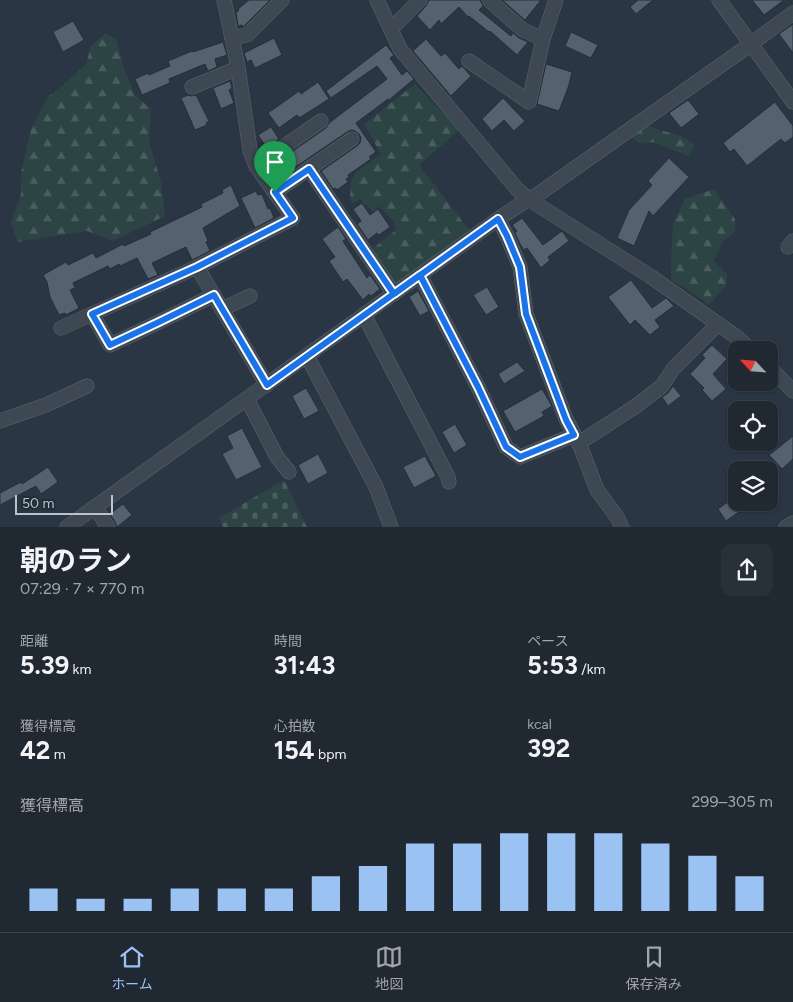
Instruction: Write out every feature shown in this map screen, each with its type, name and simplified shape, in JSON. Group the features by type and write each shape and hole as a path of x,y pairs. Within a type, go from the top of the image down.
{"street":[{"path":"61,328 197,267 293,218 256,166 250,150 238,68 224,0"},
{"path":"232,38 247,35 282,0"},
{"path":"377,0 400,49 517,190 650,276 741,341"},
{"path":"391,29 420,0"},
{"path":"489,0 523,30 543,39"},
{"path":"469,61 530,102 543,39 556,0"},
{"path":"719,0 793,102"},
{"path":"67,527 498,219 530,200 793,13"},
{"path":"192,87 238,68"},
{"path":"256,166 321,121"},
{"path":"275,192 352,139"},
{"path":"309,169 394,294"},
{"path":"498,219 520,267 526,314 566,420 576,439 596,490 617,517 622,527"},
{"path":"197,267 267,385"},
{"path":"420,275 478,387 506,447 520,457 576,439 636,406 662,386 673,368 718,324"},
{"path":"92,314 110,345 214,295"},
{"path":"222,309 250,296"},
{"path":"364,316 449,482"},
{"path":"307,356 376,487 391,527"},
{"path":"778,376 793,390"},
{"path":"0,421 46,405 87,386"},
{"path":"247,399 277,458 289,472"},
{"path":"95,507 108,527"},
{"path":"786,527 793,523"}],"green space":[{"path":"105,33 117,40 124,69 135,95 151,109 149,142 161,182 165,216 113,241 87,231 17,242 11,222 21,194 21,173 31,129 48,97 86,64 91,46"},
{"path":"415,84 459,130 419,165 470,231 394,288 371,250 396,230 393,221 379,206 373,211 360,199 353,204 350,199 351,182 355,173 381,154 364,124"},
{"path":"647,125 678,135 689,141 694,145 691,154 688,156 653,142 640,144 633,138 636,131"},
{"path":"714,189 735,219 735,232 723,241 714,261 727,274 726,286 709,305 671,280 671,260 673,224 685,199"},
{"path":"284,480 307,527 223,527 219,518"}],"building":[{"path":"249,0 270,0 243,27 242,25 238,26 236,13"},
{"path":"429,0 480,0 483,6 479,10 511,36 513,33 528,42 517,55 490,31 468,17 459,7 441,24 439,20 430,30 417,16"},
{"path":"502,0 541,0 525,20"},
{"path":"638,0 653,0 636,14 630,7"},
{"path":"752,0 784,0 764,15"},
{"path":"73,21 84,40 63,52 53,32"},
{"path":"793,24 793,53 779,34"},
{"path":"571,32 598,45 591,58 565,46"},
{"path":"274,38 282,55 255,68 251,60 247,62 244,53"},
{"path":"426,39 441,56 445,53 459,69 462,66 471,76 451,96 413,51"},
{"path":"223,42 227,55 215,59 217,67 208,71 205,64 169,79 170,83 142,95 135,79 170,66 168,61 192,51"},
{"path":"386,45 394,55 390,58 402,75 407,71 414,79 389,100 356,123 376,152 369,157 371,159 348,175 349,177 346,179 348,182 337,190 336,188 333,189 321,171 360,143 361,138 359,134 351,130 291,170 289,167 276,176 270,167 326,128 329,123 387,79 377,66 331,98 326,91"},
{"path":"546,64 572,72 559,111 537,104"},
{"path":"230,81 232,88 229,90 234,103 221,109 213,88"},
{"path":"318,82 329,99 299,118 297,115 279,128 268,113 299,91 301,94"},
{"path":"188,95 196,95 209,121 206,123 207,125 195,130 181,98"},
{"path":"503,98 525,121 514,131 504,120 492,131 482,119"},
{"path":"688,100 699,114 681,128 669,113"},
{"path":"775,102 793,126 793,137 785,143 781,139 747,166 734,149 730,152 723,143"},
{"path":"271,127 279,139 267,148 258,135"},
{"path":"669,158 689,177 653,216 649,211 634,246 617,238 629,210 652,185 648,181"},
{"path":"231,185 240,206 203,228 210,251 192,260 186,247 152,263 158,275 148,279 137,258 110,269 108,266 73,283 75,288 70,290 79,308 66,315 65,313 59,315 50,297 47,282 43,275 66,262 68,265 93,253 96,258 123,244 124,246 151,234 150,232 202,207 201,204 223,193 222,190"},
{"path":"256,191 258,195 262,194 274,218 255,228 241,198"},
{"path":"362,203 370,215 378,209 390,227 368,240 357,224 361,221 353,209"},
{"path":"522,218 543,245 562,231 569,241 548,257 550,260 541,268 527,248 524,250 515,233 517,231 512,225"},
{"path":"338,227 346,239 343,241 367,278 370,275 380,289 371,296 369,294 363,300 347,279 343,282 329,261 335,257 322,239"},
{"path":"631,280 652,308 666,298 674,306 655,320 660,327 650,335 635,320 630,325 608,297"},
{"path":"487,287 499,307 486,315 473,295"},
{"path":"418,291 429,311 420,316 409,297"},
{"path":"712,345 727,359 713,374 726,389 712,401 702,390 704,388 690,374 705,358 702,355"},
{"path":"517,362 525,371 504,384 498,374"},
{"path":"673,386 681,396 668,406 662,397"},
{"path":"306,388 319,411 304,419 292,396"},
{"path":"542,389 552,406 542,412 544,416 515,432 503,411"},
{"path":"455,424 467,445 454,453 442,432"},
{"path":"242,428 262,467 236,480 222,454 233,448 227,436"},
{"path":"793,436 793,459 782,469 778,465 778,461 775,461 769,455 774,451 778,451 778,448"},
{"path":"318,454 328,473 308,484 298,465"},
{"path":"425,456 436,476 414,488 403,467"},
{"path":"48,467 58,482 41,494 36,486 0,505 0,493 21,482 22,484"},
{"path":"728,502 728,511 740,511 726,521 718,509"},
{"path":"123,504 132,515 117,527 110,514"}],"route":[{"path":"275,192 293,218 197,267 92,314 110,345 214,295 267,385 364,316 420,275 478,387 506,447 520,457 574,435 566,420 526,314 520,267 498,219 420,275 394,294 309,169 275,192"}]}
